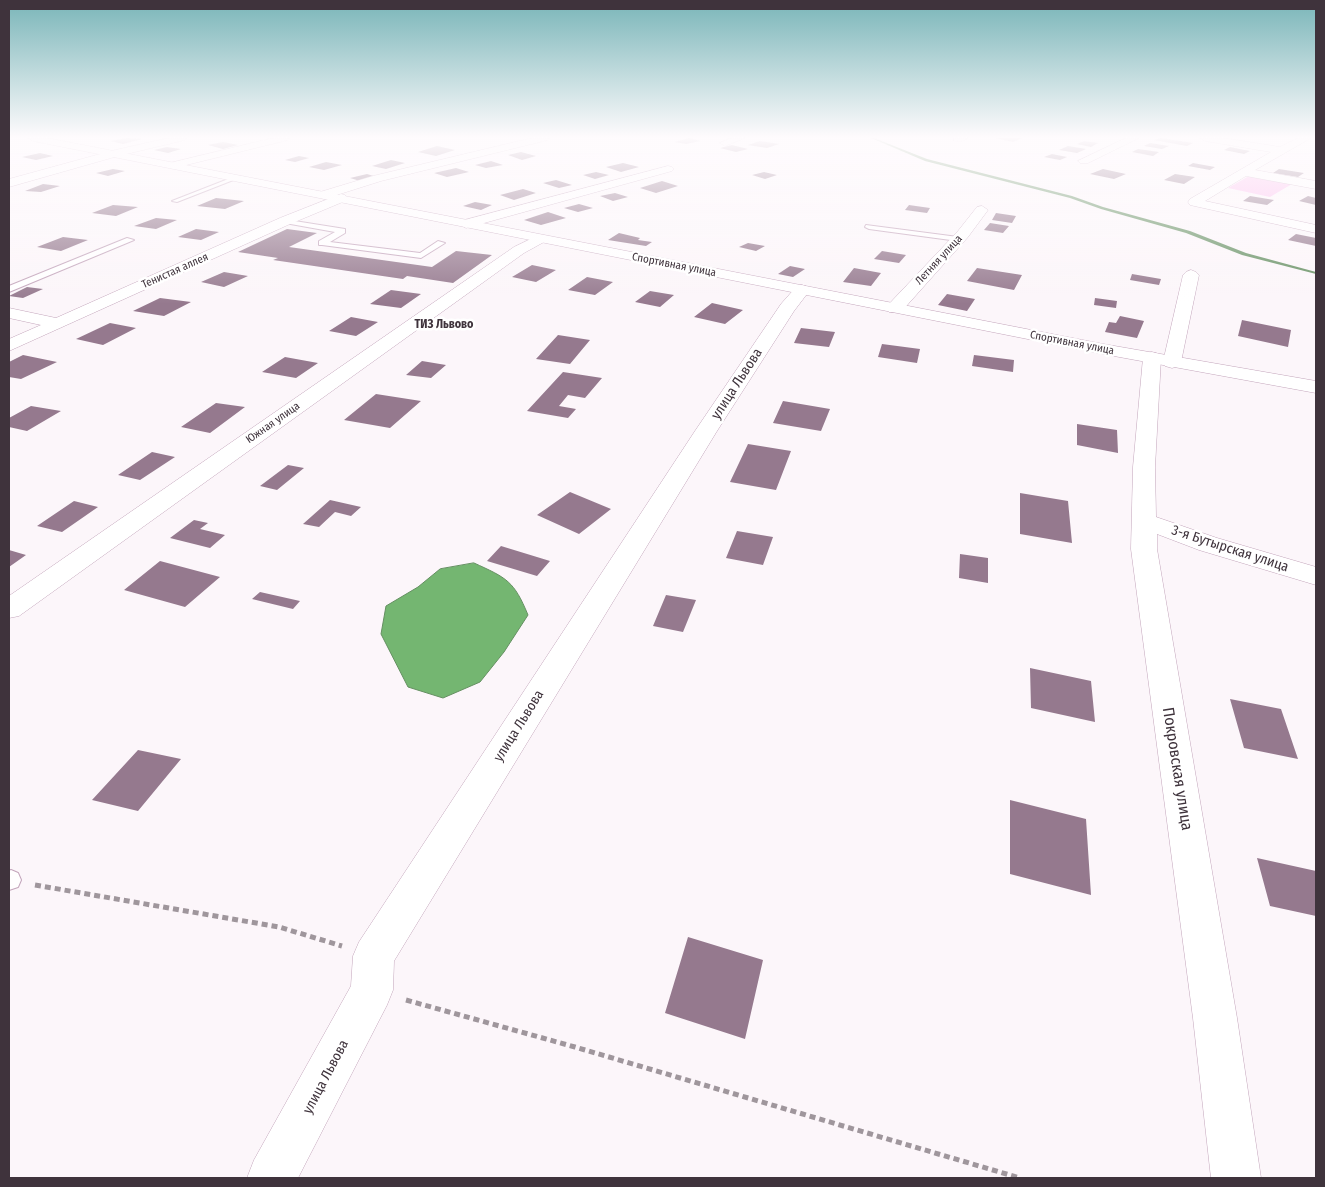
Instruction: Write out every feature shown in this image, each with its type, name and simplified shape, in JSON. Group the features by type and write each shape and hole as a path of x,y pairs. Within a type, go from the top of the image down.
{"street":[{"name":"Спортивная улица","path":"316,193 539,239 1162,360 1316,387"},
{"path":"324,195 329,193"},
{"path":"466,224 578,193"},
{"path":"1208,193 1194,202 1316,229"},
{"name":"Тенистая аллея","path":"9,346 285,221 341,198"},
{"name":"Летняя улица","path":"895,308 982,210"},
{"name":"Южная улица","path":"9,609 519,250 539,239"},
{"name":"Покровская улица","path":"1191,275 1162,360 1144,467 1144,549 1214,1008 1236,1178"},
{"name":"улица Львова","path":"272,1178 372,990 374,956 706,431 787,308 802,290"},
{"path":"9,313 58,324"},
{"name":"3-я Бутырская улица","path":"1144,521 1208,544 1316,576"}],"lane":[{"path":"175,201 196,193"},
{"path":"285,221 342,231 322,243 421,256 441,243"},
{"path":"869,227 958,239"},
{"path":"9,289 130,240"}],"path":[{"path":"10,880 279,927 374,956"},
{"path":"372,990 575,1047 1020,1178"}],"shaded area":[{"path":"1253,193 1276,193 1270,197"},
{"path":"474,563 508,582 518,595 528,615 504,652 480,682 443,698 408,687 381,634 386,606 418,587 440,569"}],"building":[{"path":"506,193 535,193 514,200 500,195"},
{"path":"616,193 628,197 613,201 600,196"},
{"path":"1250,196 1274,200 1267,205 1243,201"},
{"path":"1308,196 1316,198 1316,205 1299,201"},
{"path":"216,198 244,201 225,209 197,206"},
{"path":"475,202 492,205 481,210 463,206"},
{"path":"579,204 593,208 578,212 564,208"},
{"path":"113,205 138,207 116,216 92,213"},
{"path":"909,205 930,208 927,213 905,210"},
{"path":"548,212 566,218 541,225 524,220"},
{"path":"996,213 1016,216 1012,223 992,220"},
{"path":"156,218 177,220 156,229 134,226"},
{"path":"990,223 1009,226 1003,233 984,230"},
{"path":"196,229 219,232 201,240 178,237"},
{"path":"287,229 317,233 289,247 432,267 456,251 492,255 453,283 407,276 403,279 273,260 278,258 238,252"},
{"path":"619,233 640,238 638,240 652,242 646,246 608,240"},
{"path":"1296,234 1316,238 1316,246 1288,240"},
{"path":"63,237 88,240 61,251 37,247"},
{"path":"748,243 765,246 756,251 739,247"},
{"path":"882,251 906,255 899,263 874,259"},
{"path":"532,265 556,270 536,282 512,277"},
{"path":"790,266 805,269 793,277 778,274"},
{"path":"854,268 881,273 871,286 843,282"},
{"path":"977,268 1022,275 1014,290 967,281"},
{"path":"224,272 248,276 224,287 201,282"},
{"path":"1132,274 1161,279 1159,285 1130,280"},
{"path":"587,277 613,282 595,295 568,290"},
{"path":"27,287 43,289 23,298 9,296"},
{"path":"391,290 421,294 401,308 370,304"},
{"path":"650,291 674,295 660,307 635,302"},
{"path":"947,294 975,299 967,311 938,305"},
{"path":"160,298 191,302 164,316 133,311"},
{"path":"1095,298 1117,301 1116,308 1094,305"},
{"path":"712,303 743,310 725,324 694,317"},
{"path":"1120,316 1144,321 1137,338 1105,332 1109,322 1116,323"},
{"path":"351,317 378,322 356,336 329,331"},
{"path":"1242,320 1291,330 1288,347 1238,336"},
{"path":"110,323 136,328 103,345 76,339"},
{"path":"801,328 835,332 829,347 794,343"},
{"path":"558,335 590,340 570,364 536,359"},
{"path":"882,344 920,349 917,363 878,357"},
{"path":"23,355 57,362 21,379 9,377 9,362"},
{"path":"974,355 1014,360 1013,372 972,366"},
{"path":"285,357 318,363 296,378 262,372"},
{"path":"422,361 446,365 431,378 406,375"},
{"path":"563,372 602,378 585,398 568,395 559,406 576,409 568,418 527,411"},
{"path":"376,394 421,401 390,428 344,420"},
{"path":"783,401 830,409 821,431 773,423"},
{"path":"216,403 245,407 210,433 181,427"},
{"path":"31,406 61,411 27,431 9,427 9,418"},
{"path":"1077,424 1117,430 1118,453 1077,445"},
{"path":"748,444 791,451 776,490 730,482"},
{"path":"152,452 175,457 140,480 118,475"},
{"path":"288,465 304,468 277,490 260,486"},
{"path":"570,492 611,509 579,534 537,515"},
{"path":"1020,493 1068,501 1072,543 1020,534"},
{"path":"330,500 361,507 351,516 335,512 319,527 303,524"},
{"path":"74,501 98,507 62,532 37,526"},
{"path":"194,520 208,523 200,529 225,535 210,548 170,538"},
{"path":"737,531 773,537 763,565 726,558"},
{"path":"501,546 550,561 537,576 487,561"},
{"path":"9,550 26,555 9,567"},
{"path":"960,554 988,558 988,583 959,578"},
{"path":"160,561 220,577 185,607 124,590"},
{"path":"260,592 300,601 293,609 252,599"},
{"path":"666,595 696,600 683,632 653,626"},
{"path":"1030,668 1091,681 1095,722 1031,708"},
{"path":"1230,699 1281,709 1298,759 1244,748"},
{"path":"138,750 181,759 138,811 92,800"},
{"path":"1010,800 1086,819 1091,895 1010,874"},
{"path":"1257,858 1316,871 1316,916 1270,906"},
{"path":"688,937 763,960 745,1039 665,1013"}],"waterway":[{"path":"1058,193 1188,232 1244,254 1316,273"}],"district":[{"name":"ТИЗ Львово","path":"444,325"}]}
